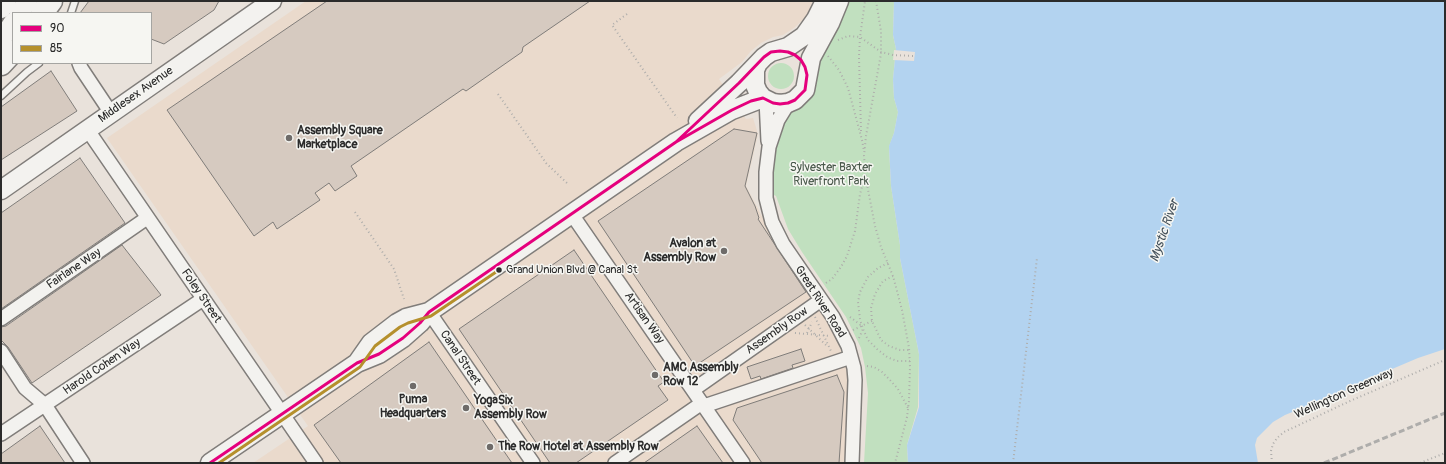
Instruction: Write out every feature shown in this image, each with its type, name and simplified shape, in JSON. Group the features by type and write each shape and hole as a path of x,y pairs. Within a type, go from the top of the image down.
{"highway":[{"path":"1,7 5,1"},
{"path":"1,64 12,52"}],"street":[{"name":"Middlesex Avenue","path":"1,190 272,1"},
{"path":"780,51 797,42 804,36 816,19 825,1"},
{"path":"758,63 755,70 755,85 758,92 764,99 780,104 795,100 805,90 811,58 830,23 839,1"},
{"path":"22,12 43,5"},
{"path":"1,40 12,24"},
{"path":"676,142 771,52 788,52 795,55 801,60 807,75"},
{"path":"79,64 80,68 111,112"},
{"path":"210,463 356,362 379,354 398,342 412,331 429,312 676,142 732,110 764,99"},
{"name":"Great River Road","path":"764,99 769,147 765,186 766,198 772,222 783,244 838,326 848,346 851,357 855,380 852,463"},
{"name":"Great River Road","path":"769,147 778,120 786,108 795,100"},
{"name":"Foley Street","path":"87,129 316,463"},
{"name":"Artisan Way","path":"571,214 743,463"},
{"name":"Fairlane Way","path":"1,319 147,218"},
{"name":"Harold Cohen Way","path":"1,434 203,299"},
{"name":"Assembly Row","path":"693,390 821,300"},
{"name":"Canal Street","path":"429,312 533,463"},
{"path":"1,351 25,388 45,405 83,463"},
{"path":"616,463 703,405 851,357"}],"lane":[{"path":"70,12 75,1"},
{"path":"1,96 26,72 38,64"}],"path":[{"path":"865,1 860,37 859,77 862,140 866,173 870,204 875,226 902,310 910,361 908,409 904,431 895,463"},
{"path":"864,156 868,118 876,84 881,52 881,32 876,1"},
{"path":"626,14 612,25 676,118"},
{"path":"835,42 848,36 860,37 881,52 894,55 914,56"},
{"path":"825,52 839,70 848,88 862,140"},
{"path":"498,94 546,163 569,185"},
{"path":"826,283 832,279 847,256 855,231 860,194 866,173"},
{"path":"355,212 394,269 404,299"},
{"path":"1013,463 1037,258"},
{"path":"859,338 862,328 858,302 860,292 868,277 878,268 888,264"},
{"path":"892,276 883,282 875,294 871,308 872,321 881,340 889,346 900,350 909,350"},
{"path":"813,312 823,335"},
{"path":"806,334 815,315"},
{"path":"850,316 862,328 873,344 887,357 897,361 910,361"},
{"path":"849,332 862,328 872,321"},
{"path":"804,325 829,348"},
{"path":"790,334 830,336"},
{"name":"Wellington Greenway","path":"1272,463 1271,451 1273,444 1276,438 1284,432 1350,401 1445,360"},
{"path":"867,366 874,367 898,388 908,409"},
{"path":"1420,463 1445,453"}],"shaded area":[{"path":"306,1 813,1 806,17 794,28 783,35 773,37 761,43 751,51 742,62 719,79 746,119 753,118 758,134 746,186 768,228 834,329 848,372 849,433 844,463 253,463 308,426 107,138"}],"green space":[{"name":"Sylvester Baxter Riverfront Park","path":"846,1 894,1 893,35 896,49 893,79 894,98 898,112 894,133 889,147 891,186 900,245 900,258 919,354 918,407 907,445 908,463 864,463 868,393 861,348 846,317 788,229 776,196 772,194 773,161 781,125"},
{"path":"781,63 790,67 794,76 790,85 781,89 772,85 768,76 772,67"}],"water":[{"name":"Mystic River","path":"894,1 1445,1 1445,349 1418,358 1359,385 1285,415 1273,422 1257,438 1255,445 1258,463 908,463 907,445 919,407 919,354 900,258 900,245 891,186 889,146 894,133 898,112 894,98 893,79 896,49 893,35"}],"pier":[{"path":"894,50 915,52 914,61 893,60"}],"building":[{"path":"89,1 219,1 214,10 164,44 152,39 152,12 81,12"},
{"name":"Assembly Square Marketplace","path":"327,1 590,1 523,47 522,52 466,91 463,89 351,166 357,176 335,191 329,183 315,193 320,200 277,229 273,222 254,236 167,110"},
{"path":"51,71 77,111 1,160 1,107"},
{"name":"Avalon at Assembly Row","path":"734,129 757,133 745,186 755,206 758,219 806,292 695,366 598,221"},
{"path":"80,158 125,223 1,309 1,213"},
{"path":"122,245 161,295 32,383 8,347 1,340 1,327 6,326"},
{"path":"574,250 664,382 658,386 668,400 576,463 550,463 459,329"},
{"name":"Puma Headquarters","path":"429,342 512,463 341,463 314,425"},
{"path":"801,349 805,361 792,365 793,368 761,379 760,376 751,379 747,367"},
{"path":"837,375 844,392 839,463 762,463 733,420 737,408"},
{"path":"40,426 65,463 1,463 1,454"},
{"path":"697,426 723,463 644,463"}],"railway":[{"path":"1324,463 1445,413"}],"transit line":[{"name":"90","path":"780,51 795,55 801,60 805,67 807,75 805,90 795,100 780,104 773,103 763,98 751,101 732,110 676,142 739,83 764,57 771,52 780,51"},
{"name":"90","path":"210,463 357,363 379,354 403,338 420,323 429,312 676,142"},
{"name":"85","path":"219,463 360,367 375,346 400,327 431,316 499,270"}],"place":[{"name":"Assembly Square Marketplace","path":"289,138"},
{"name":"Avalon at Assembly Row","path":"724,251"},
{"name":"Grand Union Blvd @ Canal St","path":"499,270"},
{"name":"AMC Assembly Row 12","path":"655,375"},
{"name":"Puma Headquarters","path":"413,386"},
{"name":"YogaSix Assembly Row","path":"466,408"},
{"name":"The Row Hotel at Assembly Row","path":"490,447"}]}
